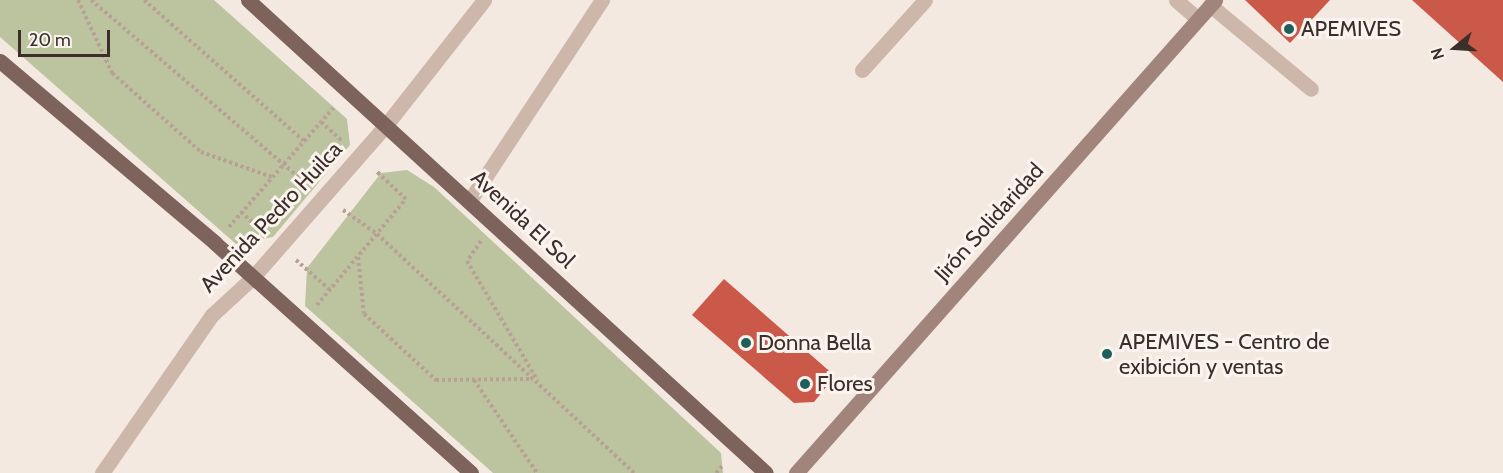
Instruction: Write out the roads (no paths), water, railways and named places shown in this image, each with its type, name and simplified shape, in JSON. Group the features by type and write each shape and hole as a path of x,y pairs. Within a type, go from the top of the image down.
{"main road":[{"name":"Avenida El Sol","path":"248,0 470,200 766,473"},
{"path":"0,61 253,277 471,473"}],"street":[{"name":"Avenida Pedro Huilca","path":"102,473 212,315 253,277 386,125 484,0"},
{"path":"470,200 602,0"},
{"path":"862,70 925,0"},
{"path":"1176,0 1198,19"},
{"path":"1212,2 1311,89"},
{"name":"Jirón Solidaridad","path":"796,473 1212,2"}],"place":[{"name":"APEMIVES","path":"1289,29"},
{"name":"Donna Bella","path":"746,343"},
{"name":"APEMIVES - Centro de exibición y ventas","path":"1107,354"},
{"name":"Flores","path":"805,384"}]}
